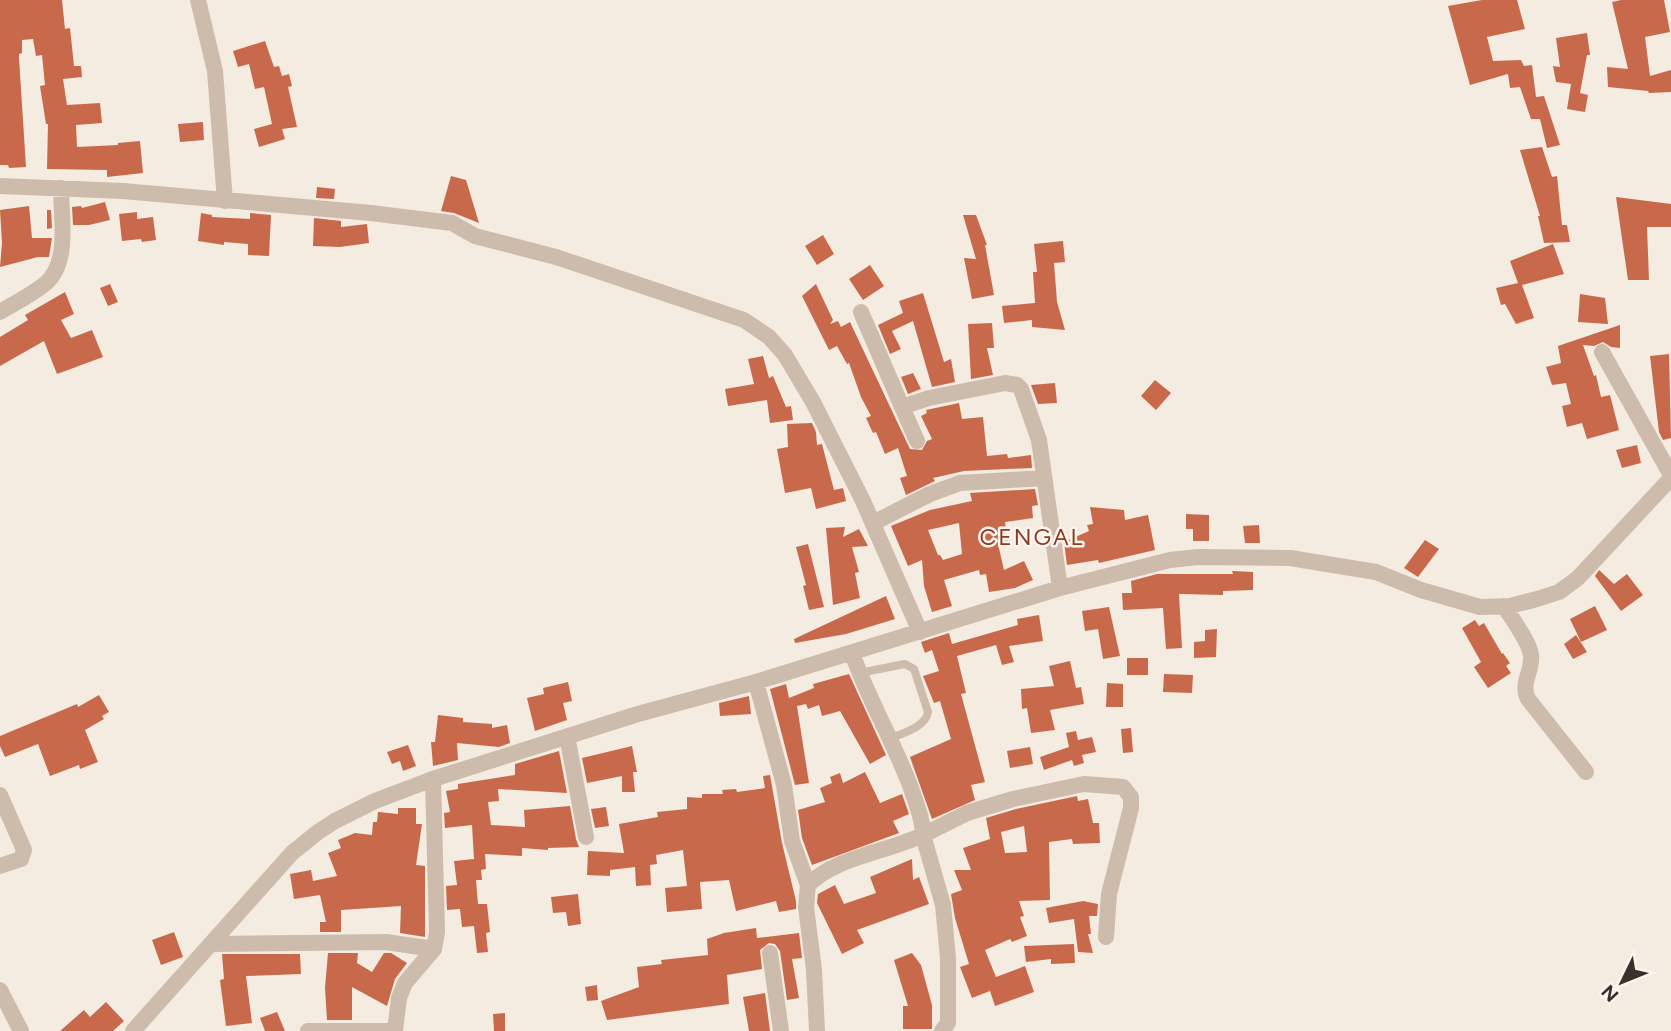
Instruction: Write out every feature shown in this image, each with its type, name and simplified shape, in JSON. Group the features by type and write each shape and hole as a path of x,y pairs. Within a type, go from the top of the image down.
{"street":[{"path":"198,0 215,71 225,201"},
{"path":"0,186 123,191 371,213 452,223 475,236 556,257 744,320 769,337 785,355 836,446 920,632"},
{"path":"0,312 46,283 58,266 62,250 61,188"},
{"path":"861,312 916,441"},
{"path":"134,1031 292,853 317,832 375,801 433,779 567,736 756,682 1060,588 1170,560 1198,557 1290,558 1376,572 1421,590 1480,607 1504,606 1559,592 1578,578 1671,476 1602,352"},
{"path":"902,407 929,398 1005,383 1017,385 1021,389 1039,440 1060,588"},
{"path":"873,523 930,494 960,483 1044,478"},
{"path":"1504,606 1531,650 1525,688 1528,699 1586,772"},
{"path":"852,653 921,817 923,835 943,905 948,958 948,1023 942,1031"},
{"path":"756,682 784,785 792,841 808,885 806,907 814,970 817,1031"},
{"path":"567,736 586,837"},
{"path":"308,1031 395,1031 399,998 405,983 433,949 437,932 433,779"},
{"path":"808,885 822,873 896,847 967,813 1035,794 1084,785 1123,787 1131,797 1131,808 1109,894 1106,937"},
{"path":"0,795 24,850 24,856 0,866"},
{"path":"212,944 386,942 433,949"},
{"path":"770,953 781,1031"},
{"path":"0,990 21,1031"}],"lane":[{"path":"859,673 905,664 914,670 928,718 890,738"}],"building":[{"path":"0,0 62,0 65,29 70,28 74,66 81,66 82,77 63,79 67,105 100,103 102,123 76,125 77,147 140,141 143,173 107,177 107,170 47,169 48,124 40,86 45,85 42,55 36,56 33,39 22,40 22,53 19,54 26,167 9,168 8,165 0,165"},
{"path":"1482,0 1517,0 1525,29 1487,37 1493,61 1521,60 1524,66 1532,65 1536,97 1544,96 1560,145 1547,148 1540,119 1531,119 1520,87 1510,88 1508,74 1470,85 1448,6"},
{"path":"1664,0 1670,32 1645,37 1650,76 1671,70 1671,92 1649,93 1608,87 1607,67 1628,69 1612,2"},
{"path":"1587,33 1590,55 1587,55 1580,93 1588,95 1585,112 1567,109 1571,84 1556,82 1553,66 1560,67 1556,38"},
{"path":"265,41 274,67 279,66 282,76 289,74 292,86 288,87 297,127 282,129 285,139 259,147 254,129 272,124 264,87 255,89 249,64 238,67 233,51"},
{"path":"203,122 204,140 180,142 178,124"},
{"path":"1542,147 1552,177 1557,176 1562,225 1567,225 1570,242 1544,243 1540,216 1520,150"},
{"path":"451,176 466,180 479,223 441,211"},
{"path":"317,187 335,189 334,199 316,198"},
{"path":"1616,197 1671,204 1671,227 1647,227 1649,280 1628,280"},
{"path":"105,202 110,220 89,225 73,225 72,207 82,208"},
{"path":"29,206 32,238 52,238 49,257 38,257 0,267 0,210"},
{"path":"47,210 51,210 52,228 47,229"},
{"path":"137,212 137,219 153,217 156,240 122,241 119,214"},
{"path":"201,213 212,217 250,219 250,213 271,215 269,256 248,255 248,244 224,242 224,245 198,241"},
{"path":"963,215 976,215 987,245 994,295 972,299 964,258 976,259"},
{"path":"314,218 341,221 341,227 367,224 369,243 340,247 313,246"},
{"path":"823,235 834,254 817,265 805,246"},
{"path":"1063,241 1065,262 1054,263 1057,302 1065,330 1032,327 1032,320 1004,323 1002,306 1035,303 1033,272 1037,272 1034,244"},
{"path":"1553,244 1564,274 1522,285 1534,318 1516,324 1505,304 1501,305 1496,288 1518,283 1510,261"},
{"path":"870,265 884,286 863,300 849,279"},
{"path":"110,284 118,302 108,306 100,288"},
{"path":"816,284 833,320 830,324 838,321 841,327 850,322 910,449 922,450 927,441 932,439 921,416 927,413 926,410 959,403 962,419 983,417 987,456 1007,454 1008,458 1031,455 1032,468 964,471 933,478 935,481 906,495 900,478 907,476 898,448 885,454 876,432 873,433 866,418 871,416 849,363 847,364 837,346 829,350 802,296"},
{"path":"65,292 74,314 61,320 71,338 92,330 103,357 57,374 44,341 0,366 0,337 28,320 25,315"},
{"path":"923,293 944,362 951,359 955,382 932,387 913,321 892,331 901,349 890,354 878,325 903,313 899,301"},
{"path":"1580,294 1605,298 1608,324 1578,322"},
{"path":"992,323 994,348 987,348 993,375 971,379 968,324"},
{"path":"1620,325 1620,348 1603,342 1594,346 1583,345 1594,376 1596,375 1601,397 1610,395 1619,430 1587,439 1582,423 1567,427 1562,406 1571,404 1566,383 1552,385 1546,367 1561,363 1558,346"},
{"path":"1669,354 1671,438 1663,440 1659,432 1650,356"},
{"path":"763,356 769,378 773,376 786,407 791,406 793,420 770,423 767,400 728,406 725,389 754,384 748,359"},
{"path":"913,373 921,389 908,394 901,377"},
{"path":"1155,380 1171,393 1156,410 1141,396"},
{"path":"1055,383 1057,403 1038,404 1031,385"},
{"path":"812,423 817,445 822,444 834,490 843,488 846,501 816,509 811,488 785,493 777,449 788,447 787,424"},
{"path":"1637,445 1641,463 1622,468 1616,450"},
{"path":"1035,489 1038,505 1032,506 1033,518 1005,522 1008,543 998,544 1004,570 1024,561 1033,580 1015,588 989,592 986,574 980,575 979,570 944,580 952,606 932,612 924,586 922,560 908,566 891,526 930,510 972,501 970,493","holes":["959,523 962,554 943,560 938,555 928,530"]},
{"path":"1090,507 1124,510 1125,520 1148,515 1155,550 1099,563 1098,560 1067,565 1064,542 1089,531 1087,525 1093,524"},
{"path":"1186,514 1209,515 1209,541 1193,541 1193,529 1186,529"},
{"path":"1259,525 1260,543 1245,543 1243,526"},
{"path":"845,527 843,537 859,529 868,546 852,547 859,572 855,573 860,598 833,605 826,528"},
{"path":"1425,540 1439,549 1418,577 1404,568"},
{"path":"808,544 824,607 809,610 803,586 806,585 796,547"},
{"path":"1599,570 1614,584 1627,574 1643,595 1621,611 1595,576"},
{"path":"1232,571 1253,572 1253,590 1223,591 1223,595 1179,594 1182,648 1166,649 1163,608 1123,610 1122,593 1132,593 1131,581 1157,574 1233,574"},
{"path":"886,596 895,619 846,634 795,643 794,639"},
{"path":"1595,606 1607,630 1581,642 1570,619"},
{"path":"1109,607 1120,656 1103,659 1098,629 1085,631 1082,611"},
{"path":"1039,615 1043,641 1009,646 1014,662 1002,665 996,645 957,656 966,693 961,694 985,782 971,785 975,800 932,819 910,757 951,739 940,701 934,703 923,676 939,671 932,650 925,653 921,642 949,633 952,644 1018,625 1017,619"},
{"path":"1475,620 1479,626 1484,623 1510,663 1506,666 1511,673 1488,688 1474,667 1481,662 1462,628"},
{"path":"1217,629 1216,657 1194,658 1194,642 1205,641 1205,630"},
{"path":"1576,635 1587,652 1573,659 1564,644"},
{"path":"1127,658 1148,658 1148,675 1127,675"},
{"path":"1070,661 1076,688 1081,687 1084,704 1050,710 1055,730 1031,733 1027,708 1022,709 1021,689 1054,686 1049,666"},
{"path":"849,674 886,755 870,764 840,711 822,716 819,705 808,709 806,704 797,706 809,783 795,785 770,689 786,684 789,698 814,688 813,684"},
{"path":"1164,674 1193,675 1192,693 1163,692"},
{"path":"568,682 572,701 563,703 567,720 535,731 527,698 544,694 543,688"},
{"path":"1107,683 1123,684 1123,707 1106,707"},
{"path":"99,695 109,712 102,716 104,719 85,730 98,762 80,769 79,765 50,776 38,744 5,757 0,746 0,736 77,704 78,707"},
{"path":"749,696 751,714 720,716 719,703"},
{"path":"438,715 463,718 463,722 492,724 492,728 507,725 510,743 499,747 457,743 458,760 433,766 431,742 435,742"},
{"path":"1131,728 1133,752 1123,753 1121,729"},
{"path":"1076,731 1078,740 1092,737 1096,752 1082,755 1084,763 1074,766 1072,760 1044,770 1040,757 1069,747 1066,733"},
{"path":"408,745 416,766 403,771 400,761 392,764 387,752"},
{"path":"632,746 637,772 633,772 635,792 622,792 622,776 587,783 582,758"},
{"path":"1030,747 1033,764 1010,768 1007,751"},
{"path":"559,751 567,793 498,789 499,801 488,802 491,825 525,827 524,810 570,806 579,847 548,850 522,848 522,856 485,854 486,869 481,870 482,880 476,880 478,904 487,904 490,932 486,933 488,952 477,953 474,926 462,927 460,909 447,910 446,886 457,885 454,861 474,859 472,825 445,828 444,813 450,812 446,791 458,789 458,784 515,775 515,764"},
{"path":"865,772 880,803 902,794 909,814 893,821 899,833 812,865 802,838 798,810 825,802 820,788 832,783 830,777 840,773 843,783"},
{"path":"770,775 796,909 779,912 776,901 736,911 729,880 700,882 702,909 667,912 665,888 687,886 683,850 656,855 657,864 650,865 651,885 636,886 635,867 610,870 610,876 587,875 588,851 624,853 619,824 658,817 657,812 687,809 687,797 702,798 702,794 723,794 722,790 736,789 737,792 765,788 763,776"},
{"path":"1077,796 1078,801 1088,799 1093,823 1099,823 1100,843 1073,844 1072,839 1049,842 1050,900 1019,901 1024,916 1020,917 1027,936 1012,942 1010,939 985,950 996,977 1025,966 1034,992 995,1006 990,991 972,998 960,967 969,964 955,918 951,894 962,890 954,870 971,870 963,848 990,839 986,818","holes":["1024,826 1027,852 1005,853 1001,832"]},
{"path":"606,807 609,826 595,828 591,809"},
{"path":"398,808 416,808 416,824 422,824 416,865 425,866 425,937 400,933 401,906 341,910 341,932 320,932 320,922 326,922 320,895 294,899 290,874 311,870 313,881 337,876 328,853 341,848 338,840 355,833 372,835 373,822 377,822 378,812 398,814"},
{"path":"912,859 913,880 919,877 929,904 857,930 864,943 842,954 817,903 818,894 835,885 844,904 876,893 870,877"},
{"path":"578,894 581,924 568,926 566,912 553,913 551,897"},
{"path":"1083,901 1098,904 1097,916 1089,916 1091,934 1088,934 1093,953 1078,952 1074,919 1049,923 1046,908"},
{"path":"756,928 757,938 799,933 802,958 792,959 799,998 787,1000 780,951 775,944 769,943 760,950 762,969 727,975 729,1004 607,1020 601,1001 639,987 637,967 662,964 661,960 708,955 707,939 724,933"},
{"path":"174,932 183,957 161,965 152,940"},
{"path":"1074,944 1075,963 1051,964 1051,959 1026,962 1024,946"},
{"path":"328,953 358,953 357,963 372,972 384,953 391,953 407,963 395,979 387,1006 352,987 352,1020 327,1020 325,988"},
{"path":"912,953 921,965 932,1005 932,1029 903,1029 903,1006 908,1006 894,960"},
{"path":"222,954 300,954 301,974 246,976 252,1023 226,1026 220,980 224,979"},
{"path":"597,985 598,1000 587,1001 585,987"},
{"path":"765,993 770,1031 749,1031 743,997"},
{"path":"106,1002 124,1021 113,1031 60,1031 84,1010 90,1017"},
{"path":"277,1012 285,1031 265,1031 260,1018"},
{"path":"505,1013 505,1031 494,1031 493,1014"}],"district":[{"name":"CENGAL","path":"1032,537"}]}
